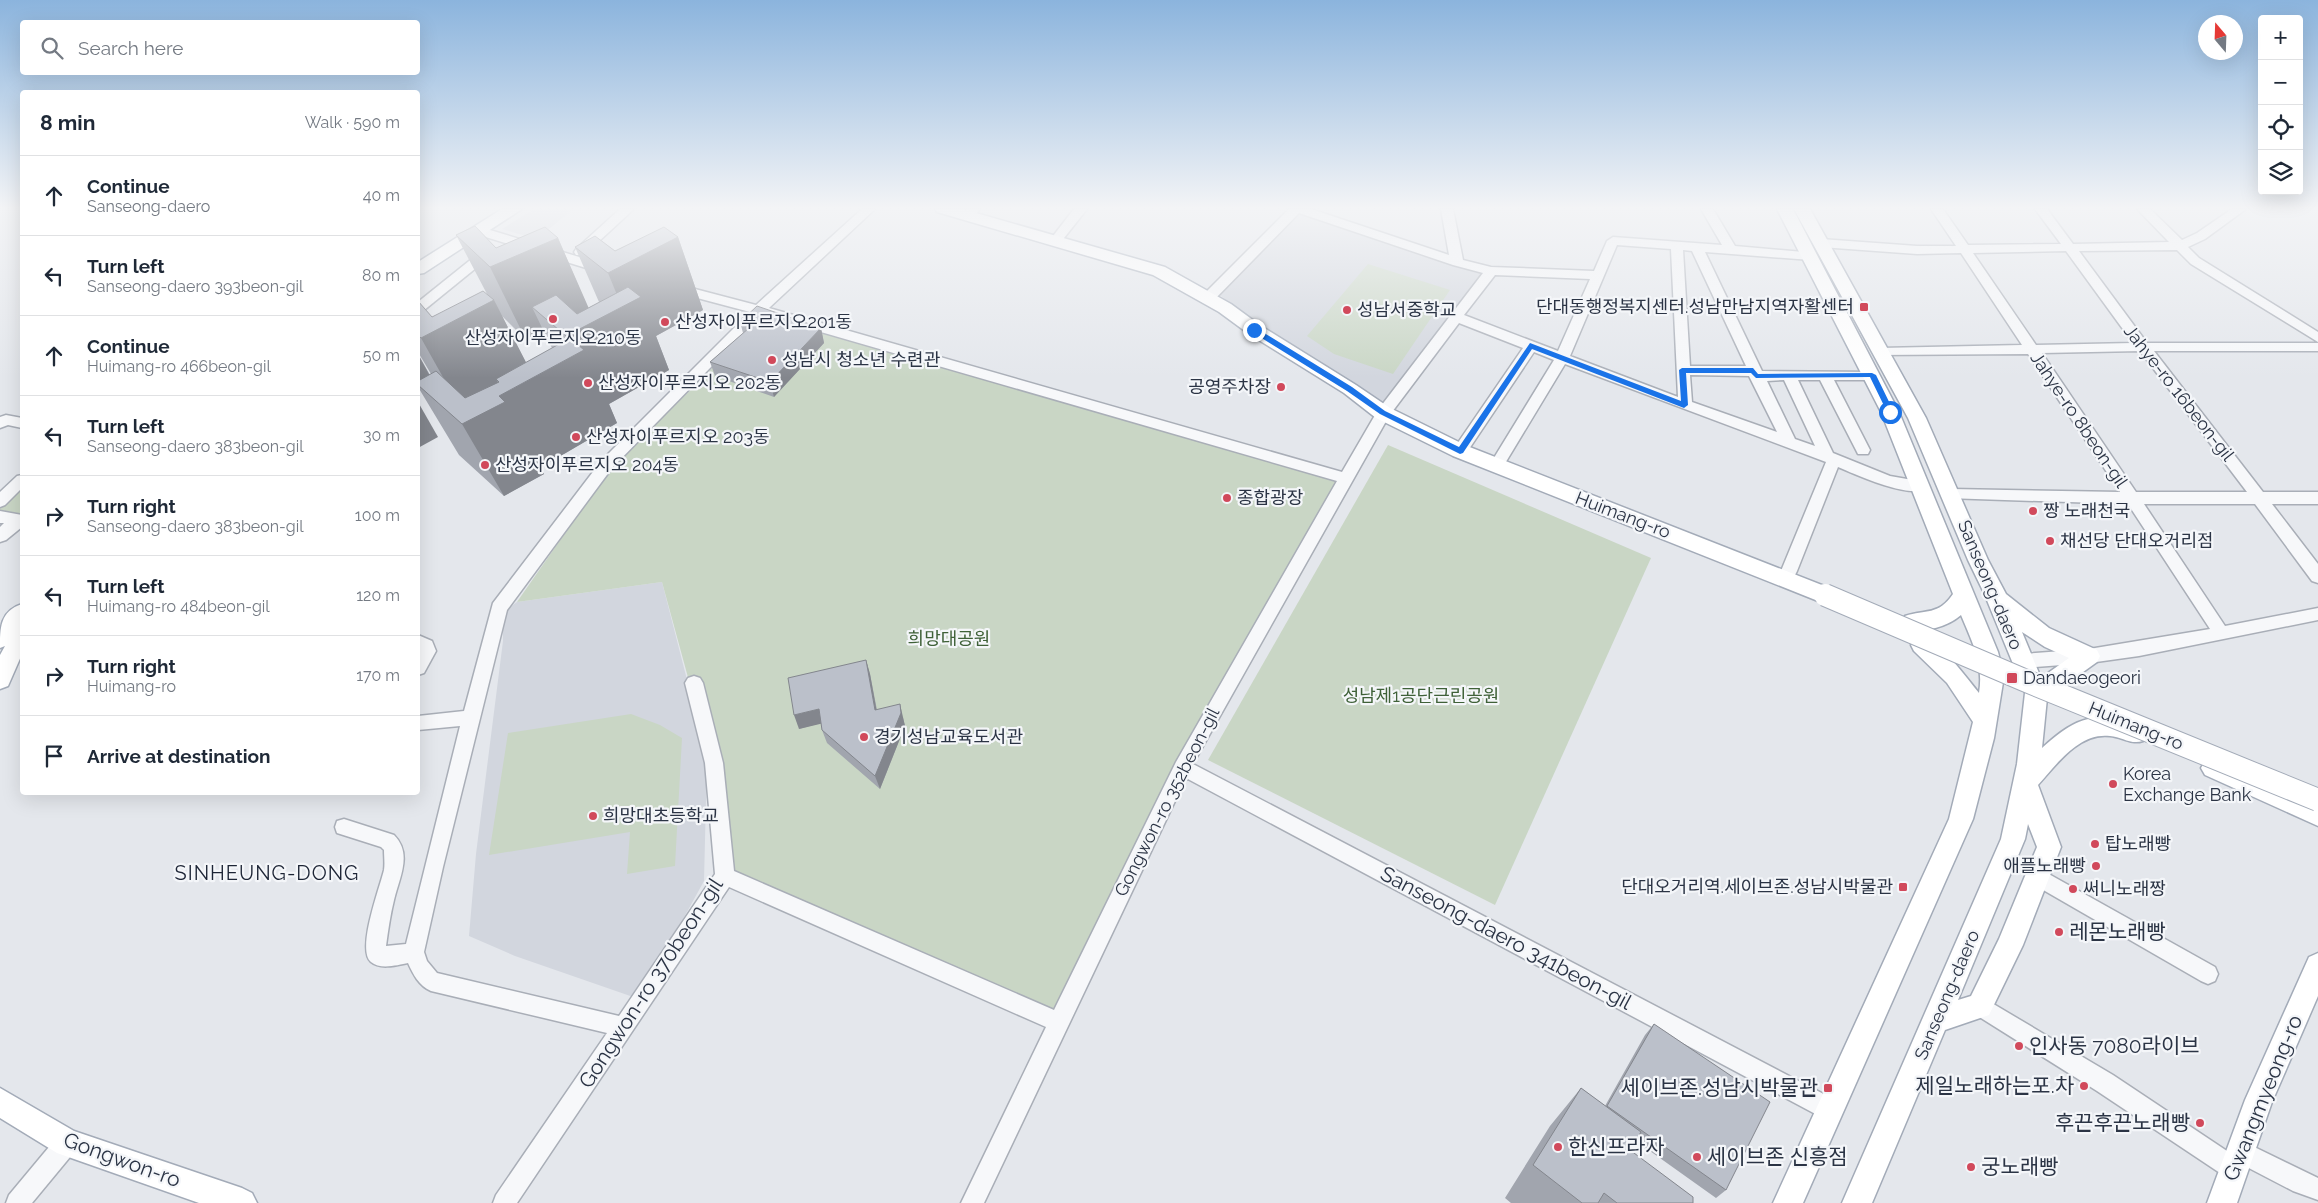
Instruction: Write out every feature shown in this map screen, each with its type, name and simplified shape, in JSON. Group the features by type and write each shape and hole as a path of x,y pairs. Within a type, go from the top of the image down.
{"main road":[{"name":"Huimang-ro","path":"1141,265 1154,269 1208,298 1279,346 1350,389 1383,413 1460,451 1710,548 2024,680 2318,800"},
{"name":"Sanseong-daero","path":"1823,265 1890,412 1990,664"},
{"name":"Sanseong-daero","path":"1825,265 1880,352 1917,418 1978,560 1995,593 2023,661"},
{"path":"1710,548 1734,548 1913,622 1990,664 2045,687 2318,791"},
{"path":"1710,548 1732,563 1922,645 1990,664 2023,661 2045,687 2137,734 2318,815"},
{"path":"1995,593 2012,614 2029,626 2065,648 2089,656"},
{"path":"1913,622 1930,621 1947,616 1955,610 1964,596"},
{"path":"0,639 20,614"},
{"path":"0,680 20,640"},
{"path":"1922,645 1955,677 1985,721"},
{"path":"2045,687 2089,656"},
{"path":"1788,1203 1961,819 1985,721 1990,664"},
{"name":"Sanseong-daero","path":"1857,1203 2013,839 2045,687"},
{"path":"1937,1019 1980,1006 2010,945 2050,847 2025,782 2058,749 2079,733 2092,728 2106,726 2137,734"},
{"name":"Gwangmyeong-ro","path":"2222,1203 2259,1100 2318,966"},
{"name":"Gongwon-ro","path":"2,1102 66,1144 242,1203"}],"street":[{"path":"420,304 470,265"},
{"path":"587,265 618,273"},
{"path":"623,1027 431,980 420,967 414,952 433,867 499,608 607,464 760,310 808,265"},
{"path":"1208,298 1241,265"},
{"path":"1469,265 1491,271 1597,275"},
{"path":"1496,466 1562,358 1602,265"},
{"path":"1679,265 1684,405"},
{"path":"1705,265 1789,442"},
{"name":"Jahye-ro 8beon-gil","path":"1976,265 2220,631"},
{"name":"Jahye-ro 16beon-gil","path":"2081,265 2302,553 2318,577"},
{"path":"2202,265 2318,338"},
{"name":"Gongwon-ro 352beon-gil","path":"972,1203 1182,767 1344,478 1383,413 1491,271"},
{"path":"665,286 760,310 1344,478"},
{"path":"1456,317 1888,481 1919,486"},
{"path":"1460,451 1530,346"},
{"path":"1880,352 2143,347 2318,347"},
{"path":"1682,370 1789,376 1872,375"},
{"path":"1789,376 1831,459 1790,571"},
{"path":"1825,376 1863,450"},
{"path":"3,422 20,423"},
{"path":"0,501 20,482"},
{"path":"1951,494 2131,498 2318,498"},
{"path":"0,517 20,521"},
{"path":"0,536 20,521"},
{"path":"2023,661 2089,656 2318,614"},
{"path":"420,643 426,646 428,651 420,665"},
{"name":"Gongwon-ro 370beon-gil","path":"504,1203 725,876 714,763 694,683"},
{"path":"420,723 471,718"},
{"name":"Sanseong-daero 341beon-gil","path":"1182,767 1829,1109"},
{"path":"344,827 387,841 393,847 394,868 384,900 375,952 378,956 393,956 414,952"},
{"path":"725,876 1058,1022"},
{"path":"2038,877 2158,948 2208,974"},
{"path":"1980,1006 2105,1083 2237,1160 2318,1189"},
{"path":"16,1203 66,1144"}],"shaded area":[{"name":"성남서중학교","path":"1242,265 1464,265 1484,272 1386,405 1350,389 1263,329 1216,292"},
{"name":"희망대초등학교","path":"662,582 707,758 704,881 639,999 515,956 469,936 476,854 503,641 503,612 517,602"}],"green space":[{"path":"1367,265 1450,290 1393,374 1334,354 1307,336"},
{"name":"희망대공원","path":"762,316 873,345 1339,480 1057,1016 730,876 710,758 662,582 517,602 604,477 642,435 694,387"},
{"name":"성남제1공단근린공원","path":"1388,445 1651,558 1495,905 1208,760"},
{"path":"20,485 20,514 0,510 0,503"},
{"path":"631,714 660,725 682,738 675,866 627,874 630,832 489,855 508,733"}],"building":[{"path":"598,265 623,265 608,273"},
{"path":"628,287 641,297 566,336 532,307 556,295 577,314"},
{"path":"483,291 494,300 421,338 420,303 432,317"},
{"name":"성남시 청소년 수련관","path":"757,306 821,328 770,382 710,362 749,328 740,322"},
{"path":"570,338 584,350 499,396 505,402 462,424 420,387 420,380 436,371 465,398 499,382 496,379"},
{"name":"경기성남교육도서관","path":"866,660 875,710 900,704 901,713 875,776 822,730 819,709 794,715 788,678"},
{"name":"세이브존 신흥점","path":"1654,1024 1770,1102 1726,1190 1607,1106"},
{"path":"1581,1088 1641,1132 1630,1150 1693,1197 1693,1203 1617,1203 1604,1193 1598,1203 1582,1203 1533,1165"}],"place":[{"name":"단대동행정복지센터.성남만남지역자활센터","path":"1864,307"},
{"name":"성남서중학교","path":"1347,310"},
{"name":"산성자이푸르지오210동","path":"553,319"},
{"name":"산성자이푸르지오201동","path":"665,322"},
{"name":"성남시 청소년 수련관","path":"772,360"},
{"name":"산성자이푸르지오 202동","path":"588,383"},
{"name":"공영주차장","path":"1281,387"},
{"name":"산성자이푸르지오 203동","path":"576,437"},
{"name":"산성자이푸르지오 204동","path":"485,465"},
{"name":"종합광장","path":"1227,498"},
{"name":"짱 노래천국","path":"2033,511"},
{"name":"채선당 단대오거리점","path":"2050,541"},
{"name":"Dandaeogeori","path":"2012,678"},
{"name":"경기성남교육도서관","path":"864,737"},
{"name":"Korea Exchange Bank","path":"2113,784"},
{"name":"희망대초등학교","path":"593,816"},
{"name":"탑노래빵","path":"2095,844"},
{"name":"애플노래빵","path":"2096,866"},
{"name":"단대오거리역.세이브존.성남시박물관","path":"1903,887"},
{"name":"써니노래짱","path":"2073,889"},
{"name":"레몬노래빵","path":"2059,932"},
{"name":"인사동 7080라이브","path":"2019,1046"},
{"name":"제일노래하는포.차","path":"2084,1086"},
{"name":"세이브존.성남시박물관","path":"1828,1088"},
{"name":"후끈후끈노래빵","path":"2200,1123"},
{"name":"한신프라자","path":"1558,1147"},
{"name":"세이브존 신흥점","path":"1697,1157"},
{"name":"궁노래빵","path":"1971,1167"}],"district":[{"name":"SINHEUNG-DONG","path":"267,873"}],"route":[{"path":"1254,330 1350,389 1383,413 1460,451 1530,346 1684,405 1682,370 1753,371 1756,376 1872,375 1890,412"}]}
